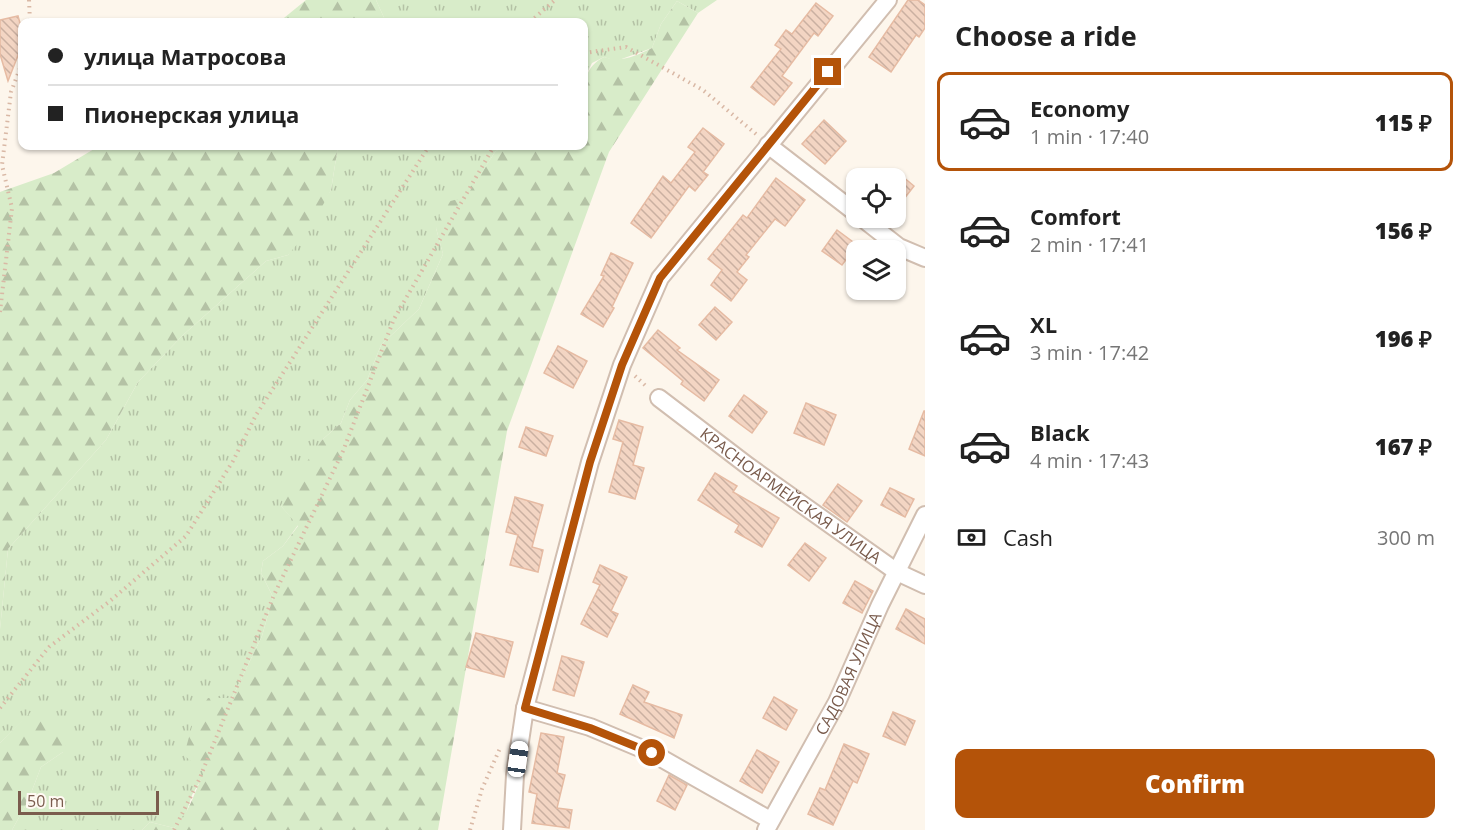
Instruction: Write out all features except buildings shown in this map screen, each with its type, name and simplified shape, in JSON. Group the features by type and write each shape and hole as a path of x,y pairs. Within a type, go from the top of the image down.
{"street":[{"path":"512,830 515,775 525,708 590,462 622,365 660,278 888,0"},
{"path":"768,144 846,205"},
{"path":"875,228 899,247 925,258"},
{"name":"КРАСНОАРМЕЙСКАЯ УЛИЦА","path":"659,398 748,466 897,572 925,585"},
{"name":"САДОВАЯ УЛИЦА","path":"768,825 837,702 925,515"},
{"path":"525,708 590,728 652,753 768,825"}],"path":[{"path":"29,0 30,18"},
{"path":"535,18 555,0"},
{"path":"588,52 626,47 703,90 768,144"},
{"path":"0,312 12,208 2,165 11,92 18,74"},
{"path":"0,708 49,647 110,601 186,536 233,461 256,415 426,150"},
{"path":"174,830 199,780 274,595 343,451 394,319 492,150"},
{"path":"622,365 659,398"},
{"path":"470,830 482,789 507,731 522,728"}],"green space":[{"path":"306,0 376,0 384,18 284,18"},
{"path":"376,0 717,0 698,13 677,1 661,24 652,48 616,61 604,57 592,63 588,71 588,18 384,18"},
{"path":"677,1 698,13 609,152 507,431 438,830 142,830 150,822 174,828 191,803 204,773 184,755 194,719 208,698 232,698 262,636 273,597 261,573 263,561 283,546 298,526 281,506 285,493 322,440 341,423 350,400 367,380 381,345 419,309 443,254 436,228 443,203 466,197 498,150 588,150 588,73 594,64 604,57 623,59 652,48 661,24"},
{"path":"92,150 337,150 331,190 310,229 288,255 266,261 183,335 138,382 106,440 8,549 0,629 0,192 54,173"},
{"path":"337,150 498,150 466,198 436,228 443,254 419,309 381,345 367,380 350,400 341,423 322,440 281,506 298,525 283,546 263,561 261,573 273,597 262,636 232,698 208,698 205,773 192,795 184,820 174,828 150,822 142,830 12,830 28,801 41,767 63,752 32,712 0,743 0,629 8,549 106,440 138,382 183,335 266,261 288,255 331,190"},
{"path":"31,712 49,717 62,730 68,741 63,752 41,767 28,801 12,830 0,830 0,743"}],"route":[{"path":"652,753 590,728 525,708 590,462 622,365 660,278 828,72"}]}
